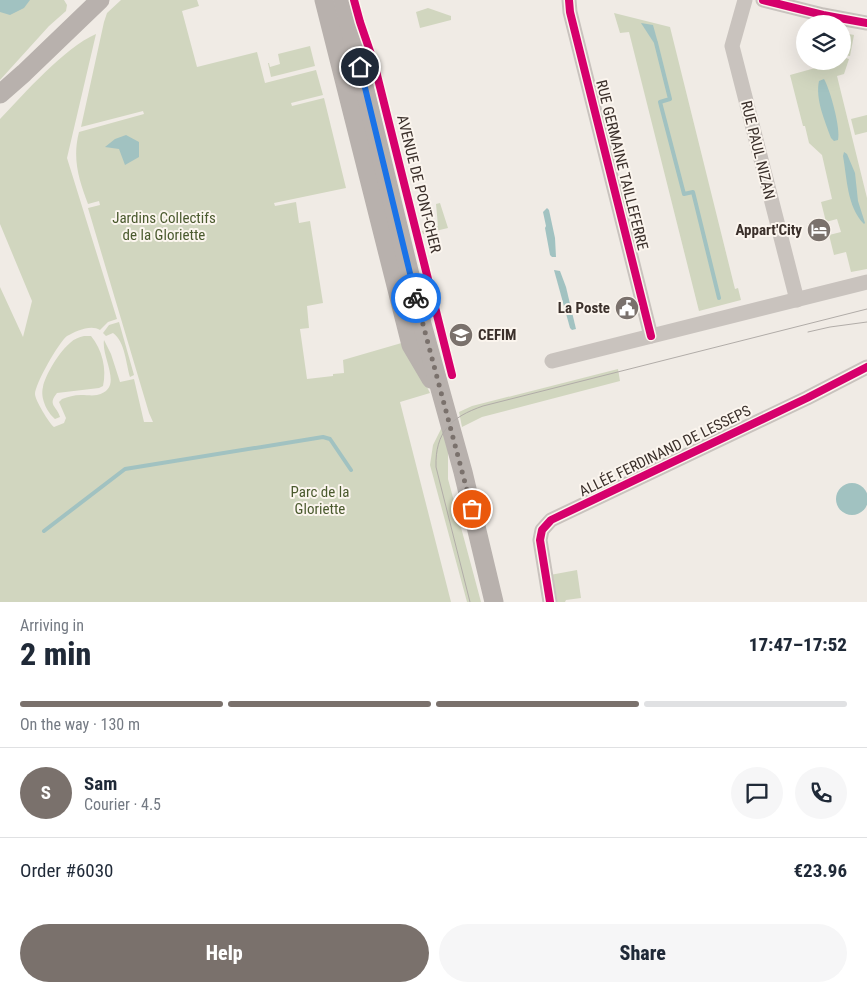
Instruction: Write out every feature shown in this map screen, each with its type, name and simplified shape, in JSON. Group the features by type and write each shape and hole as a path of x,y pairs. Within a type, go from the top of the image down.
{"main road":[{"path":"0,93 29,57 87,0"},
{"path":"0,93 24,73 100,0"},
{"name":"AVENUE DE PONT-CHER","path":"324,0 411,345 435,386 442,394"},
{"name":"AVENUE DE PONT-CHER","path":"343,0 422,324 442,394 494,602"}],"street":[{"name":"RUE GERMAINE TAILLEFERRE","path":"569,0 570,12 651,336"},
{"name":"RUE PAUL NIZAN","path":"745,0 732,46 796,300"},
{"path":"763,0 823,16 867,23"},
{"path":"552,361 867,282"},
{"name":"ALLÉE FERDINAND DE LESSEPS","path":"550,602 540,540 542,530 551,520 807,398 867,367"}],"green space":[{"path":"0,0 64,0 67,5 66,11 49,26 0,80"},
{"path":"121,0 197,0 199,6 182,11 197,67 257,52 265,83 316,70 323,95 291,103 292,106 324,98 346,188 274,203 275,206 296,202 299,223 310,221 323,303 307,306 309,328 300,329 307,379 344,373 343,360 405,342 430,393 400,402 451,602 0,602 0,287 23,337 32,301 0,224 0,119 58,60 96,34 67,158 117,319 108,322 100,330 88,328 67,336 48,364 35,394 37,401 54,427 64,423 66,418 59,402 62,399 76,395 97,395 105,392 111,380 104,340 111,354 120,382 134,379 144,422 153,422 88,208 100,205 99,201 88,204 79,178 76,160 79,132 144,114 143,111 81,127 104,22 107,13"},
{"path":"428,8 451,16 451,20 420,28 416,12"},
{"path":"614,13 670,27 735,289 738,288 741,300 699,311 629,32 620,33"},
{"path":"851,34 854,35 851,51"},
{"path":"310,46 315,66 271,77 268,63 270,67 280,64 278,54"},
{"path":"808,70 845,70 844,74 837,76 867,198 867,269 851,272 846,252 834,255 829,235 841,232 837,219 826,222 821,202 832,199 822,155 809,143 790,75"},
{"path":"867,115 867,132 855,135 851,119"},
{"path":"440,203 448,228 423,234 422,231 428,229 425,209 427,209 432,228 438,226 436,204"},
{"path":"119,322 134,375 130,377 120,341 113,333 106,336 103,333 109,325"},
{"path":"84,336 91,336 101,353 104,366 103,386 57,393 53,403 60,417 55,419 49,413 43,400 44,382 66,347 73,340"},
{"path":"618,369 620,381 482,417 462,427 459,412 472,406"},
{"path":"442,427 448,449 448,479 481,602 467,602 430,465 433,445"},
{"path":"577,570 581,598 566,600 565,602 554,602 550,575"}],"water":[{"path":"0,0 30,0 24,8 10,15 0,12"},
{"path":"641,23 653,25 658,43 654,43"},
{"path":"824,79 832,100 838,127 838,140 834,141 831,138 819,102 819,81"},
{"path":"126,135 139,142 139,157 125,165 119,149 105,147 115,139"},
{"path":"844,152 847,154 855,173 858,201 864,224 858,217 851,201 843,156"},
{"path":"547,208 555,238 556,257 550,255 545,228 543,212"},
{"path":"554,270 560,271 566,287 576,329 572,330 570,328"},
{"path":"852,483 864,487 868,499 864,511 852,515 840,511 836,499 840,487"}],"waterway":[{"path":"656,43 670,99 660,102 684,194 693,192 719,298"},
{"path":"44,531 125,469 323,437 330,439 351,470"}],"tram line":[{"path":"470,602 436,467 438,444 442,435 462,415 483,406 867,309"},
{"path":"808,332 867,322"}],"cycle path":[{"path":"354,0 374,63 452,375"},
{"path":"569,0 570,12 651,336"},
{"path":"763,0 823,15 867,23"},
{"path":"550,602 540,540 542,530 551,520 807,398 867,367"}],"way so far":[{"path":"416,298 472,509"}],"place":[{"name":"Appart'City","path":"819,230"},
{"name":"La Poste","path":"627,308"},
{"name":"CEFIM","path":"461,335"}],"route":[{"path":"360,67 416,298"}],"park label":[{"name":"Jardins Collectifs de la Gloriette","path":"164,226"},
{"name":"Parc de la Gloriette","path":"320,500"}]}
